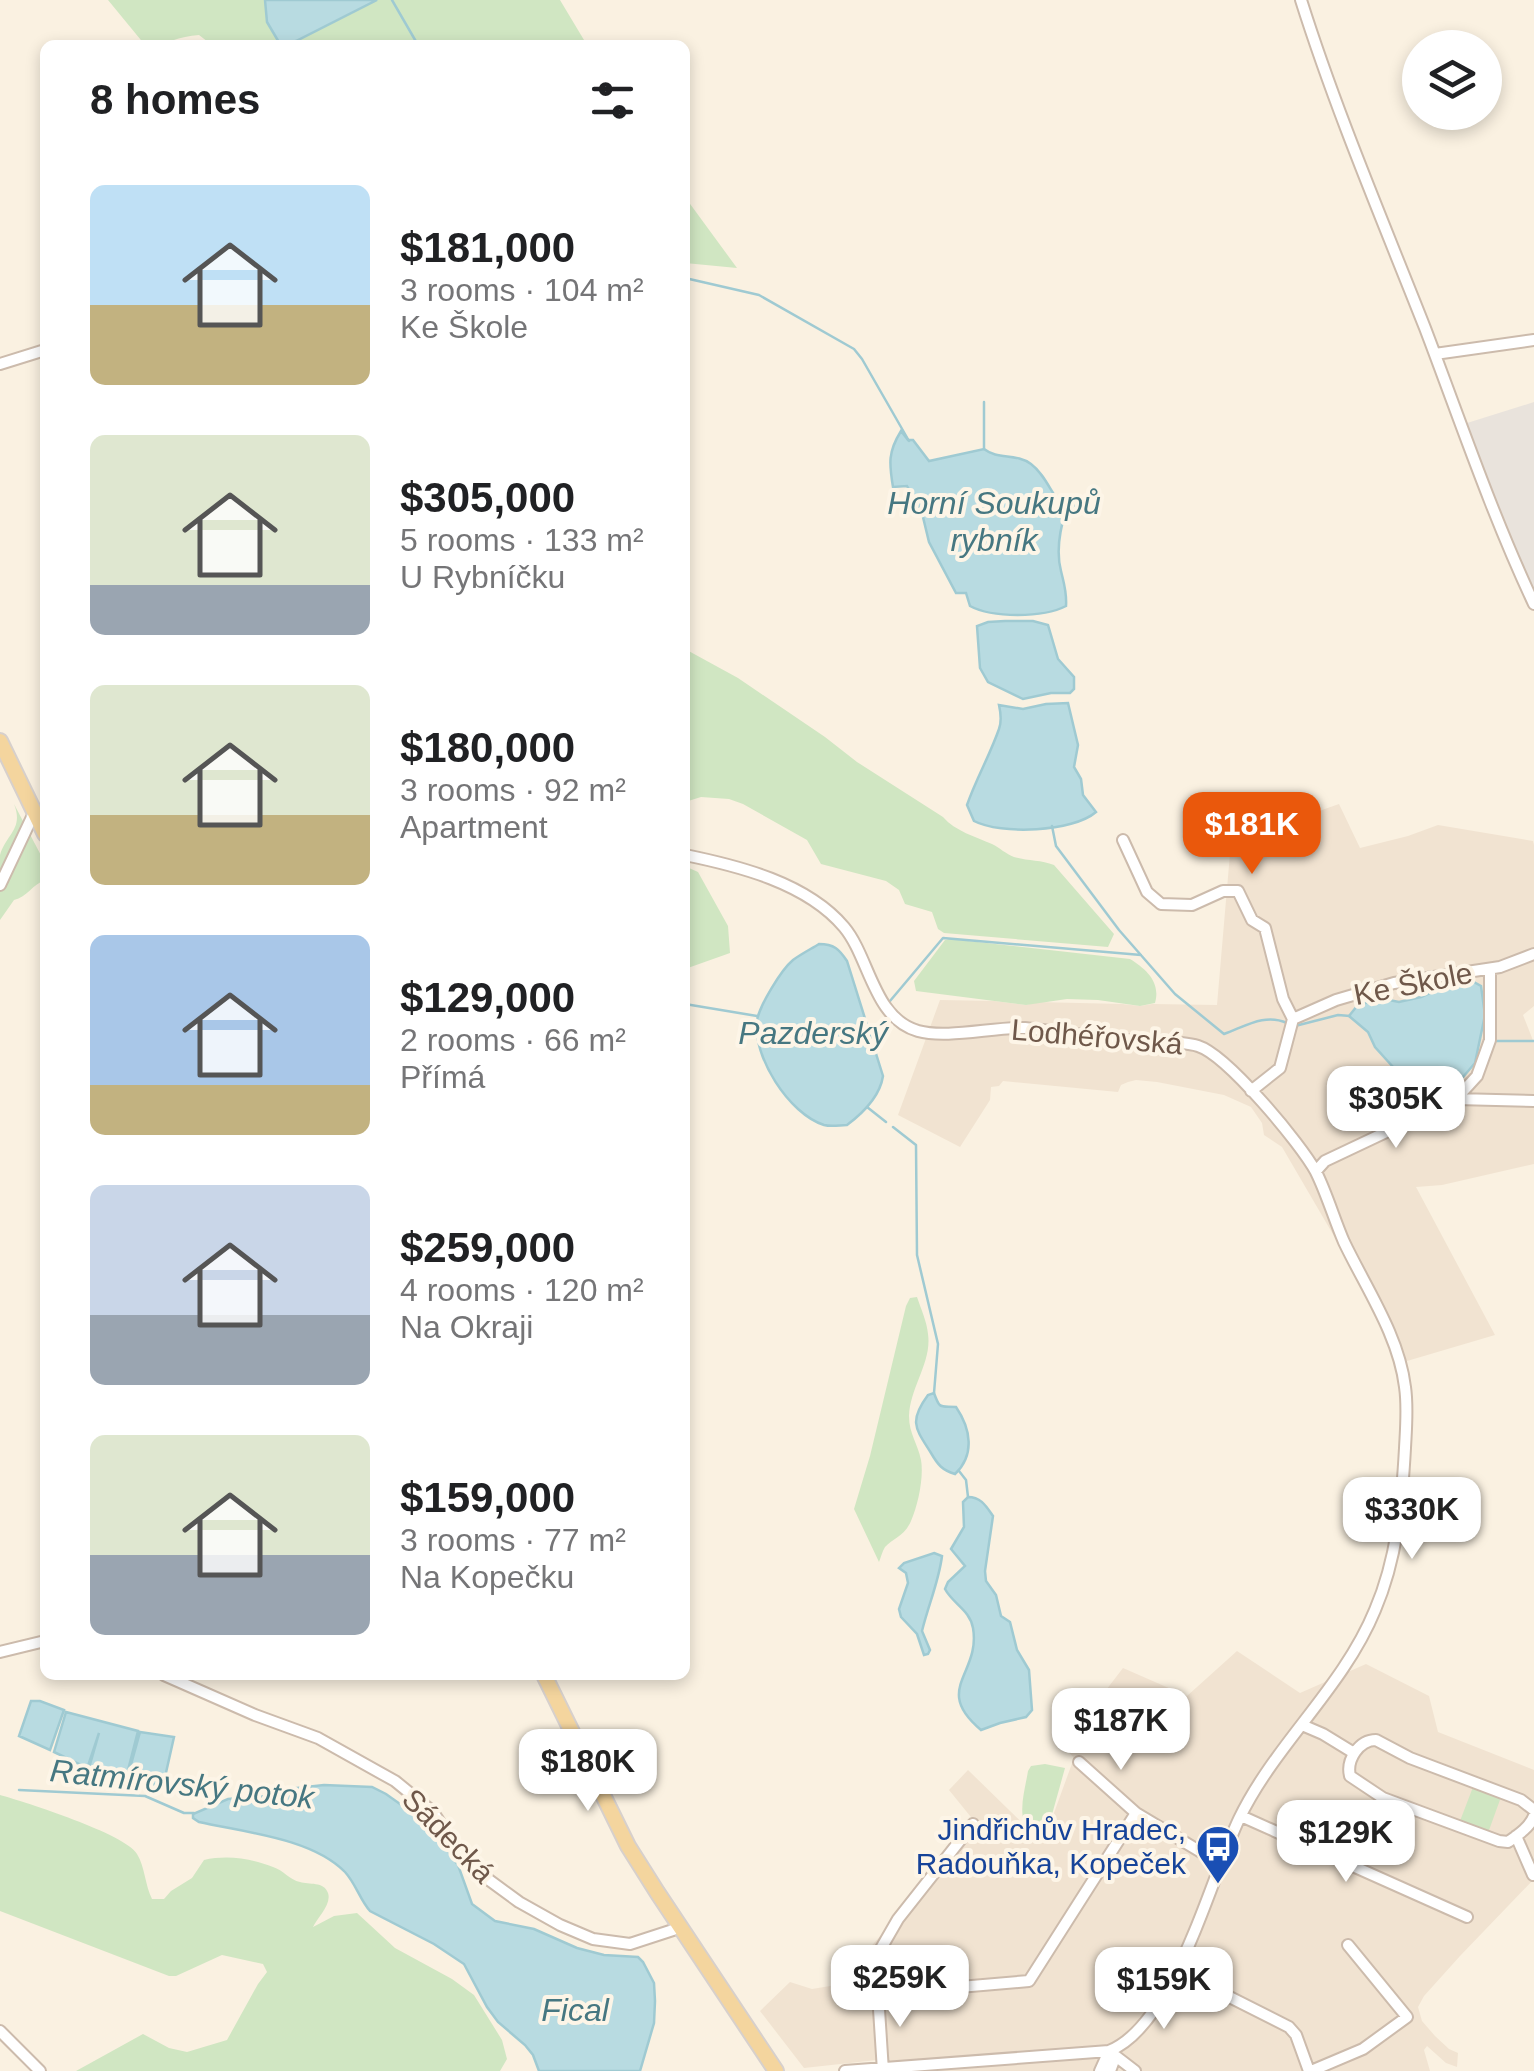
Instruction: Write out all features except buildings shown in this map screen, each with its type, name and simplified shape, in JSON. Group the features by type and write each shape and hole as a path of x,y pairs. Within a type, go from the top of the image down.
{"main road":[{"path":"0,741 40,824"},
{"path":"546,1680 628,1846 776,2071"}],"street":[{"path":"1301,0 1319,56 1534,604"},
{"path":"1435,354 1534,340"},
{"path":"0,364 40,352"},
{"path":"0,886 34,813"},
{"path":"1123,840 1147,892 1161,904 1192,906 1223,891 1238,891 1252,920 1265,928 1283,999 1293,1019 1280,1068 1251,1092"},
{"name":"Lodhéřovská","path":"690,856 737,866 809,897 845,928 886,1010 917,1031 939,1034 1025,1028 1199,1046 1230,1067 1316,1171 1402,1367 1406,1424 1399,1520 1393,1555 1375,1611 1353,1652 1269,1768 1240,1816 1192,1938 1157,2009 1123,2045 1109,2051"},
{"name":"Ke Škole","path":"1293,1019 1336,1000 1394,983 1490,969 1534,954"},
{"path":"1316,1171 1325,1160 1456,1099 1477,1076 1490,1040 1490,969"},
{"path":"1456,1099 1534,1101"},
{"path":"0,1652 40,1642"},
{"name":"Sádecká","path":"175,1680 255,1716 318,1738 395,1781 433,1812 474,1870 560,1925 593,1939 630,1944 679,1925"},
{"path":"1302,1725 1354,1753"},
{"path":"1370,1739 1376,1740 1410,1758 1520,1800 1531,1806 1533,1820 1508,1842 1499,1841 1384,1798 1350,1776 1348,1766 1354,1753 1370,1739"},
{"path":"1079,1762 1136,1813 1221,1864"},
{"path":"878,1994 1029,1981 1136,1813"},
{"path":"1240,1816 1468,1916"},
{"path":"882,2070 874,1972 884,1941 928,1878 973,1824"},
{"path":"1516,1836 1533,1875"},
{"path":"1176,1970 1289,2027 1310,2071 1363,2049 1406,2017 1348,1945"},
{"path":"0,2030 40,2071"},
{"path":"1100,2071 1109,2051"},
{"path":"1109,2051 1113,2063 1110,2071"},
{"path":"844,2071 1109,2051 1135,2071"}],"shaded area":[{"path":"1534,402 1534,593 1464,424"},
{"path":"1339,804 1360,848 1438,825 1533,841 1534,845 1534,1006 1523,1015 1534,1043 1534,1164 1442,1185 1416,1187 1495,1335 1407,1361 1282,1147 1264,1135 1262,1123 1251,1107 1224,1095 1157,1082 1128,1082 1118,1092 1003,1081 991,1087 990,1100 960,1147 898,1115 940,1000 1026,1005 1217,1005 1231,842"},
{"path":"1237,1651 1300,1693 1366,1664 1429,1696 1438,1732 1534,1770 1534,1879 1460,1956 1418,2007 1422,2021 1435,2036 1458,2053 1457,2067 1446,2063 1427,2046 1424,2050 1430,2071 889,2071 886,2059 804,2068 760,2011 790,1982 812,1989 836,1985 979,1827 949,1790 968,1770 1043,1843 1074,1758 1063,1746 1123,1668 1187,1696"}],"green space":[{"path":"108,0 265,0 267,22 294,40 206,40 199,35 141,40"},
{"path":"377,0 560,0 584,40 298,40"},
{"path":"690,204 737,268 690,263"},
{"path":"690,652 738,678 960,830 1014,857 1054,865 1114,934 1108,947 944,933 938,929 932,912 905,904 899,890 886,881 821,864 807,840 743,804 701,797 690,800"},
{"path":"14,804 40,853 40,882 14,900 0,920 0,855 16,826"},
{"path":"690,868 698,872 728,926 730,953 690,967"},
{"path":"945,940 1130,959 1154,982 1155,1003 1140,1006 1067,999 1026,1005 916,991 914,981"},
{"path":"917,1297 928,1344 909,1416 921,1460 921,1483 908,1526 885,1547 879,1562 854,1509 906,1306 910,1298"},
{"path":"1031,1766 1065,1768 1042,1840 1027,1828 1022,1810 1028,1771"},
{"path":"1473,1787 1501,1797 1488,1833 1460,1821"},
{"path":"0,1795 74,1820 129,1846 140,1859 152,1899 164,1899 192,1878 204,1860 221,1858 256,1861 277,1868 296,1881 323,1887 328,1902 313,1927 334,1916 357,1913 395,1948 474,1995 502,2040 507,2059 500,2071 76,2071 143,2034 169,2048 187,2052 227,2040 267,1972 263,1964 222,1955 169,1976 0,1911"}],"water":[{"path":"265,0 377,0 298,40 278,40 267,22"},
{"name":"Horní Soukupů rybník","path":"901,431 929,461 984,449 1025,461 1037,469 1066,510 1059,548 1066,606 1044,613 1004,614 979,610 970,606 966,593 956,593 929,542 922,513 907,486 893,487 891,458"},
{"path":"1033,621 1048,625 1058,659 1074,677 1070,693 1023,699 988,682 980,668 977,626 988,622"},
{"path":"1068,703 1078,745 1074,767 1083,795 1096,812 1071,824 1036,829 1001,828 974,821 967,805 999,729 999,705 1023,709"},
{"name":"Pazderský","path":"819,944 836,948 847,961 883,1076 870,1104 847,1125 824,1125 798,1109 767,1066 757,1034 759,1014 777,979 793,960"},
{"path":"1472,981 1481,986 1485,1015 1475,1063 1463,1077 1442,1085 1394,1068 1375,1047 1368,1032 1349,1016 1357,1006 1371,1001 1399,1002 1452,983"},
{"path":"934,1393 941,1406 956,1407 968,1433 966,1459 955,1474 938,1464 916,1425 922,1404"},
{"path":"968,1497 980,1500 993,1516 986,1581 996,1595 1001,1616 1010,1622 1017,1650 1029,1670 1032,1710 1026,1717 981,1730 967,1716 959,1692 971,1658 973,1628 945,1589 965,1566 951,1549 964,1527 963,1502"},
{"path":"934,1553 942,1556 922,1631 930,1650 924,1655 917,1634 901,1617 899,1609 908,1583 906,1573 899,1568"},
{"path":"31,1701 64,1710 50,1750 19,1736"},
{"path":"66,1712 138,1731 126,1778 89,1768 99,1733 88,1766 54,1752"},
{"path":"140,1732 174,1737 163,1786 127,1779"},
{"name":"Fical","path":"324,1785 372,1787 428,1824 458,1865 472,1904 495,1921 534,1929 604,1955 638,1957 654,1983 655,2001 654,2023 640,2071 539,2071 525,2045 487,2007 464,1964 370,1911 349,1877 331,1860 296,1844 193,1818 193,1814 228,1799"}],"waterway":[{"path":"392,0 415,40"},
{"path":"690,279 759,295 854,349 909,441"},
{"path":"984,402 984,449"},
{"path":"1066,510 1088,499"},
{"path":"1052,826 1056,846 1119,930 1175,994 1224,1034 1263,1020 1287,1023"},
{"path":"890,1001 943,938 1141,955"},
{"path":"690,1005 757,1016"},
{"path":"1295,1026 1338,1015 1350,1016"},
{"path":"1496,1041 1534,1041"},
{"path":"867,1107 886,1122"},
{"path":"893,1127 916,1145 917,1255 938,1344 934,1393"},
{"path":"959,1471 966,1480 968,1497"},
{"name":"Ratmírovský potok","path":"19,1790 145,1796 184,1813 194,1813"}],"place":[{"name":"Jindřichův Hradec, Radouňka, Kopeček","path":"1218,1885"}]}
